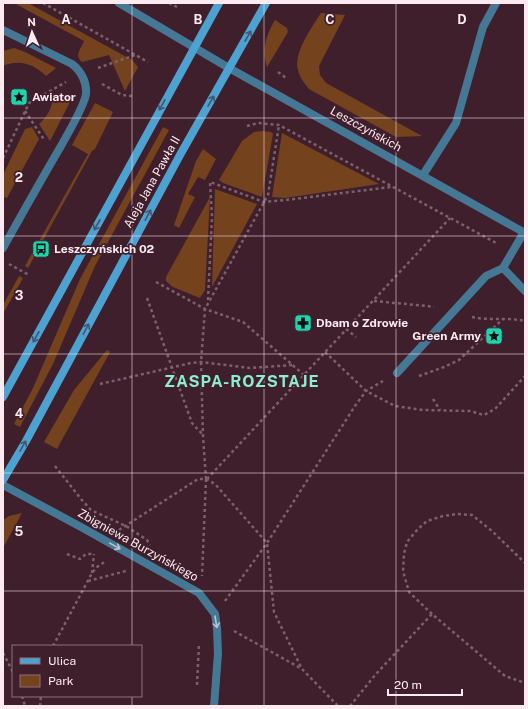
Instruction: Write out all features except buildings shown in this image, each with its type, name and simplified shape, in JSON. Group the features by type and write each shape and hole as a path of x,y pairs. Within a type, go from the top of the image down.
{"main road":[{"path":"3,397 220,3"},
{"name":"Aleja Jana Pawła II","path":"3,480 26,441 180,155 266,3"}],"street":[{"name":"Leszczyńskich","path":"119,3 229,68 524,232"},
{"path":"423,175 456,123 483,27 496,3"},
{"path":"3,30 72,64 82,74 86,94 76,119 3,248"},
{"path":"397,373 486,276 503,268 524,232"},
{"path":"503,268 525,291"},
{"name":"Zbigniewa Burzyńskiego","path":"3,485 82,527 199,593 215,614"},
{"path":"214,706 218,654 215,614"}],"path":[{"path":"43,3 148,62"},
{"path":"169,3 177,7"},
{"path":"3,158 28,103 82,74 135,55"},
{"path":"82,74 122,95 132,96"},
{"path":"24,111 55,156"},
{"path":"247,126 268,123 279,125 512,252"},
{"path":"202,576 206,479 201,362 205,309 208,301 268,195 279,125"},
{"path":"208,301 212,217 210,182 264,202 391,187"},
{"path":"206,479 450,218"},
{"path":"3,261 29,274"},
{"path":"156,282 205,309 243,322 304,375"},
{"path":"147,298 192,423 203,436"},
{"path":"419,376 459,360 503,319"},
{"path":"346,329 356,337"},
{"path":"325,352 366,391 395,406 423,410 470,411 484,416 496,409 525,376"},
{"path":"100,384 171,366 201,362 250,368 293,365"},
{"path":"215,614 267,543 366,391 397,373"},
{"path":"433,399 440,411"},
{"path":"55,466 91,510 126,526 147,540 152,547"},
{"path":"114,532 126,526 198,479 206,479 215,484 267,543 274,612 302,669"},
{"path":"525,563 492,531 472,515 457,514 443,516 427,521 417,530 407,542 404,554 403,571 409,592 432,614 505,676 525,683"},
{"path":"92,573 94,553"},
{"path":"53,645 92,573 97,567 108,560"},
{"path":"88,582 127,571 120,567"},
{"path":"350,706 376,674 432,614"},
{"path":"231,630 302,669 338,706"},
{"path":"196,690 199,644"},
{"path":"3,653 12,670"}],"green space":[{"path":"14,3 28,3 132,60 138,67 125,91 109,55 82,62 78,54 84,41"},
{"path":"321,13 345,15 319,66 320,75 326,83 422,136 396,137 309,89 298,70 298,56 304,40"},
{"path":"275,20 287,28 288,32 267,67 264,55 265,43"},
{"path":"14,48 56,68 46,76 36,68 26,64 15,63 3,66 3,51"},
{"path":"73,95 50,141 39,124 49,112 53,96"},
{"path":"95,103 113,112 95,149 92,151 28,268 25,266 88,154 72,145"},
{"path":"32,127 39,139 7,198 3,197 3,175 25,129"},
{"path":"163,127 169,130 95,266 53,364 20,427 14,424 33,388 80,279"},
{"path":"254,132 271,132 273,134 262,197 223,183 219,180 242,141"},
{"path":"282,133 379,184 285,198 272,197"},
{"path":"203,149 216,159 205,180 198,177 188,194 195,197 179,228 174,225 196,161"},
{"path":"215,189 257,204 212,287"},
{"path":"210,197 205,290 200,298 173,287 166,281 166,277"},
{"path":"19,276 23,278 3,314 3,305"},
{"path":"107,350 110,352 57,449 44,442 74,390"},
{"path":"22,513 3,548 3,520 9,516"}],"place":[{"name":"Awiator","path":"19,97"},
{"name":"Leszczyńskich 02","path":"41,249"},
{"name":"Dbam o Zdrowie","path":"303,323"},
{"name":"Green Army","path":"494,336"}],"district":[{"name":"ZASPA-ROZSTAJE","path":"242,381"}]}
